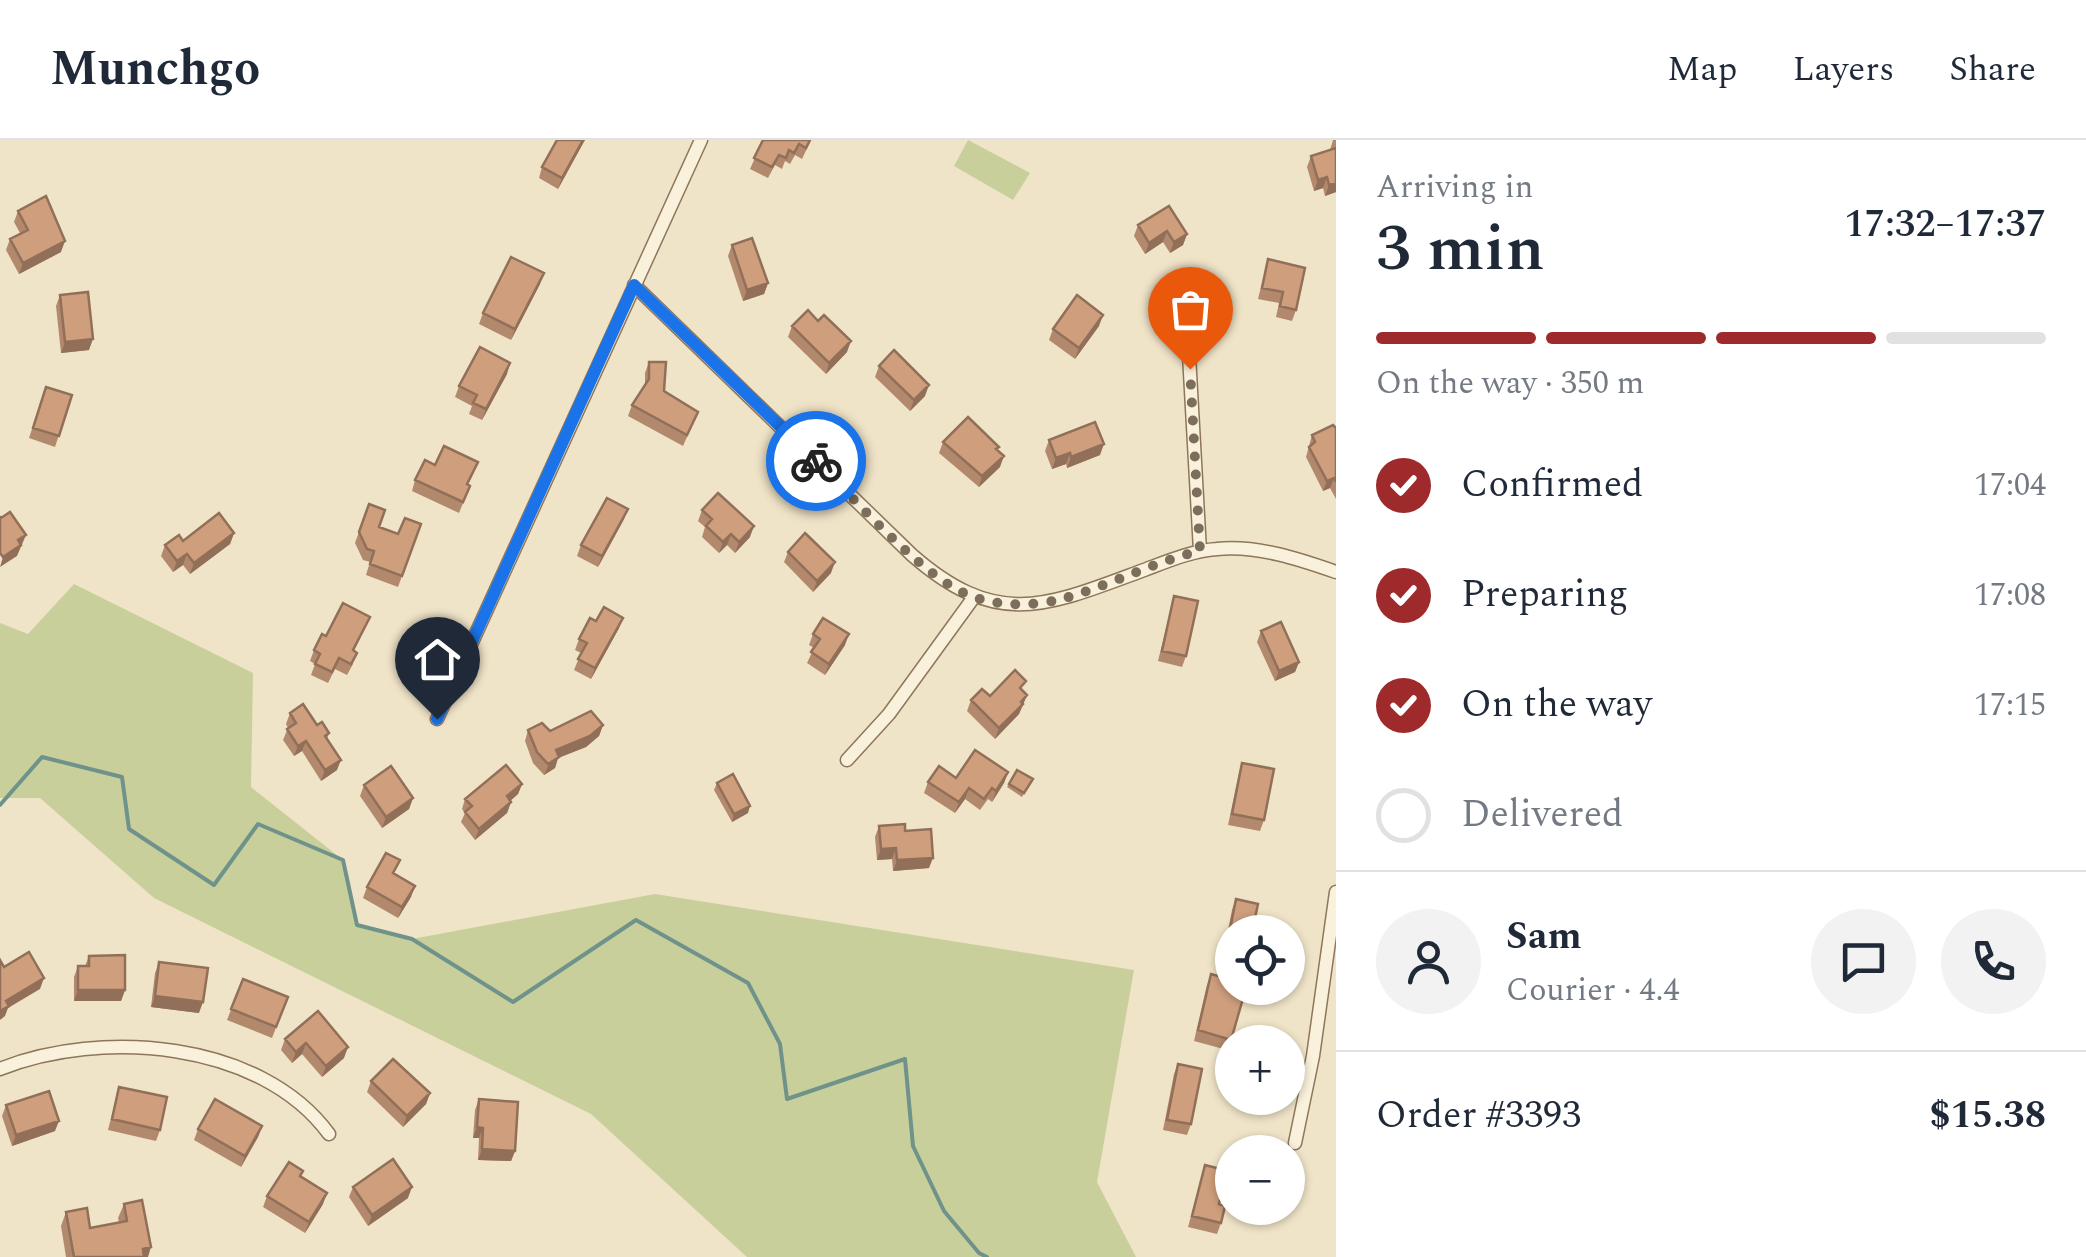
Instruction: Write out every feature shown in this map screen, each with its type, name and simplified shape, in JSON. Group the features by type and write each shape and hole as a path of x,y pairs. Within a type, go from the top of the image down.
{"street":[{"path":"437,719 701,140"},
{"path":"634,285 912,554 950,586 974,598 1020,604 1056,600 1200,551 1220,548 1268,553 1336,572"},
{"path":"1187,319 1200,551"},
{"path":"847,760 889,714 974,598"},
{"path":"1297,1135 1313,1056 1336,892"},
{"path":"0,1069 50,1053 90,1047 156,1048 193,1055 256,1077 292,1096 306,1106 328,1134"}],"green space":[{"path":"968,140 1030,173 1013,200 954,166"},
{"path":"74,584 253,673 251,787 343,860 358,925 412,939 655,894 1134,970 1097,1182 1136,1257 747,1257 591,1114 154,898 40,798 0,798 0,623 28,634"}],"building":[{"path":"557,140 583,140 562,178 542,167"},
{"path":"763,140 810,140 806,148 799,144 794,153 789,150 786,158 779,155 772,167 754,158"},
{"path":"1336,148 1336,183 1329,185 1327,177 1318,180 1311,156"},
{"path":"46,196 65,241 23,263 10,239 28,230 18,211"},
{"path":"1169,206 1187,234 1174,242 1167,231 1149,243 1138,225"},
{"path":"752,238 768,283 747,290 732,245"},
{"path":"511,257 544,273 515,329 483,313"},
{"path":"1268,259 1305,268 1296,310 1280,306 1283,292 1262,288"},
{"path":"88,292 93,339 65,342 60,295"},
{"path":"1077,295 1103,315 1079,348 1053,329"},
{"path":"808,310 818,321 824,315 851,341 829,363 792,326"},
{"path":"480,347 510,363 486,409 473,403 477,395 459,386"},
{"path":"894,350 929,385 914,400 879,366"},
{"path":"649,362 666,362 664,391 698,412 687,435 632,405 649,379"},
{"path":"46,387 72,395 59,436 33,428"},
{"path":"968,417 1004,456 982,476 943,442"},
{"path":"1095,422 1104,444 1071,457 1070,453 1056,458 1049,440"},
{"path":"1333,425 1336,482 1334,478 1327,481 1309,447 1315,442 1312,435"},
{"path":"444,446 478,462 463,502 415,480 425,460 435,465"},
{"path":"718,493 754,526 739,542 731,534 723,542 706,526 712,519 702,510"},
{"path":"607,498 628,509 602,556 581,545"},
{"path":"369,504 385,510 379,527 398,534 405,518 421,524 402,576 370,564 374,551 367,549 359,532"},
{"path":"10,512 26,535 18,540 21,545 3,557 0,517"},
{"path":"219,513 234,533 194,563 187,554 177,561 165,545 179,535 183,541"},
{"path":"805,533 835,562 817,581 788,552"},
{"path":"1174,596 1198,601 1186,656 1162,651"},
{"path":"343,603 370,617 353,650 357,653 351,664 339,658 332,672 315,664 320,654 314,650"},
{"path":"604,607 623,618 595,668 578,659 587,643 579,639 590,618 596,621"},
{"path":"823,618 849,634 829,664 811,652 820,639 813,634"},
{"path":"1281,622 1299,662 1279,671 1261,631"},
{"path":"1015,670 1026,681 1020,688 1027,695 999,728 971,700 982,689 990,696"},
{"path":"303,704 317,725 322,722 329,733 325,736 341,760 325,770 306,741 298,746 287,729 296,723 290,713"},
{"path":"591,711 603,725 590,736 556,750 559,757 548,764 537,752 528,730 542,723 550,731"},
{"path":"975,750 1008,772 996,791 992,788 984,799 969,788 959,802 928,782 939,766 956,778"},
{"path":"1242,763 1274,769 1264,820 1232,814"},
{"path":"506,765 522,784 507,796 511,802 479,829 465,812 472,806 465,799"},
{"path":"391,766 413,798 386,817 364,785"},
{"path":"1017,770 1033,779 1024,793 1009,784"},
{"path":"733,774 750,806 734,814 717,783"},
{"path":"905,824 905,831 931,829 933,858 897,860 896,848 881,849 879,826"},
{"path":"386,853 400,860 393,873 415,886 402,907 367,887"},
{"path":"1236,899 1258,904 1256,915 1233,915"},
{"path":"29,952 44,978 6,1001 9,1006 0,1011 0,960 4,967"},
{"path":"125,955 125,990 78,990 78,966 89,966 89,956"},
{"path":"159,962 208,968 203,1002 155,996"},
{"path":"1211,974 1215,975 1215,1005 1241,1005 1235,1025 1215,1025 1215,1035 1198,1030"},
{"path":"243,979 288,997 276,1027 231,1009"},
{"path":"318,1011 348,1047 326,1066 306,1043 296,1052 285,1039"},
{"path":"393,1059 430,1093 407,1116 371,1081"},
{"path":"1178,1064 1202,1069 1191,1124 1167,1120"},
{"path":"119,1087 167,1097 160,1130 112,1119"},
{"path":"49,1091 59,1121 16,1135 6,1105"},
{"path":"215,1099 262,1126 245,1156 198,1129"},
{"path":"479,1099 518,1102 515,1151 482,1149 483,1128 477,1127"},
{"path":"393,1159 412,1187 372,1215 353,1187"},
{"path":"289,1162 303,1171 300,1176 327,1193 309,1222 267,1196"},
{"path":"1205,1165 1215,1168 1215,1222 1192,1216"},
{"path":"142,1200 151,1247 143,1249 144,1257 74,1257 66,1212 87,1208 90,1228 127,1221 124,1204"}],"waterway":[{"path":"0,805 42,757 122,777 129,829 214,885 258,824 343,860 357,925 412,939 513,1002 636,920 748,983 780,1044 787,1099 905,1059 913,1146 944,1211 979,1253 987,1257"}],"way so far":[{"path":"816,461 950,586 994,602 1056,600 1200,551 1190,369"}],"route":[{"path":"437,719 634,285 816,461"}]}
